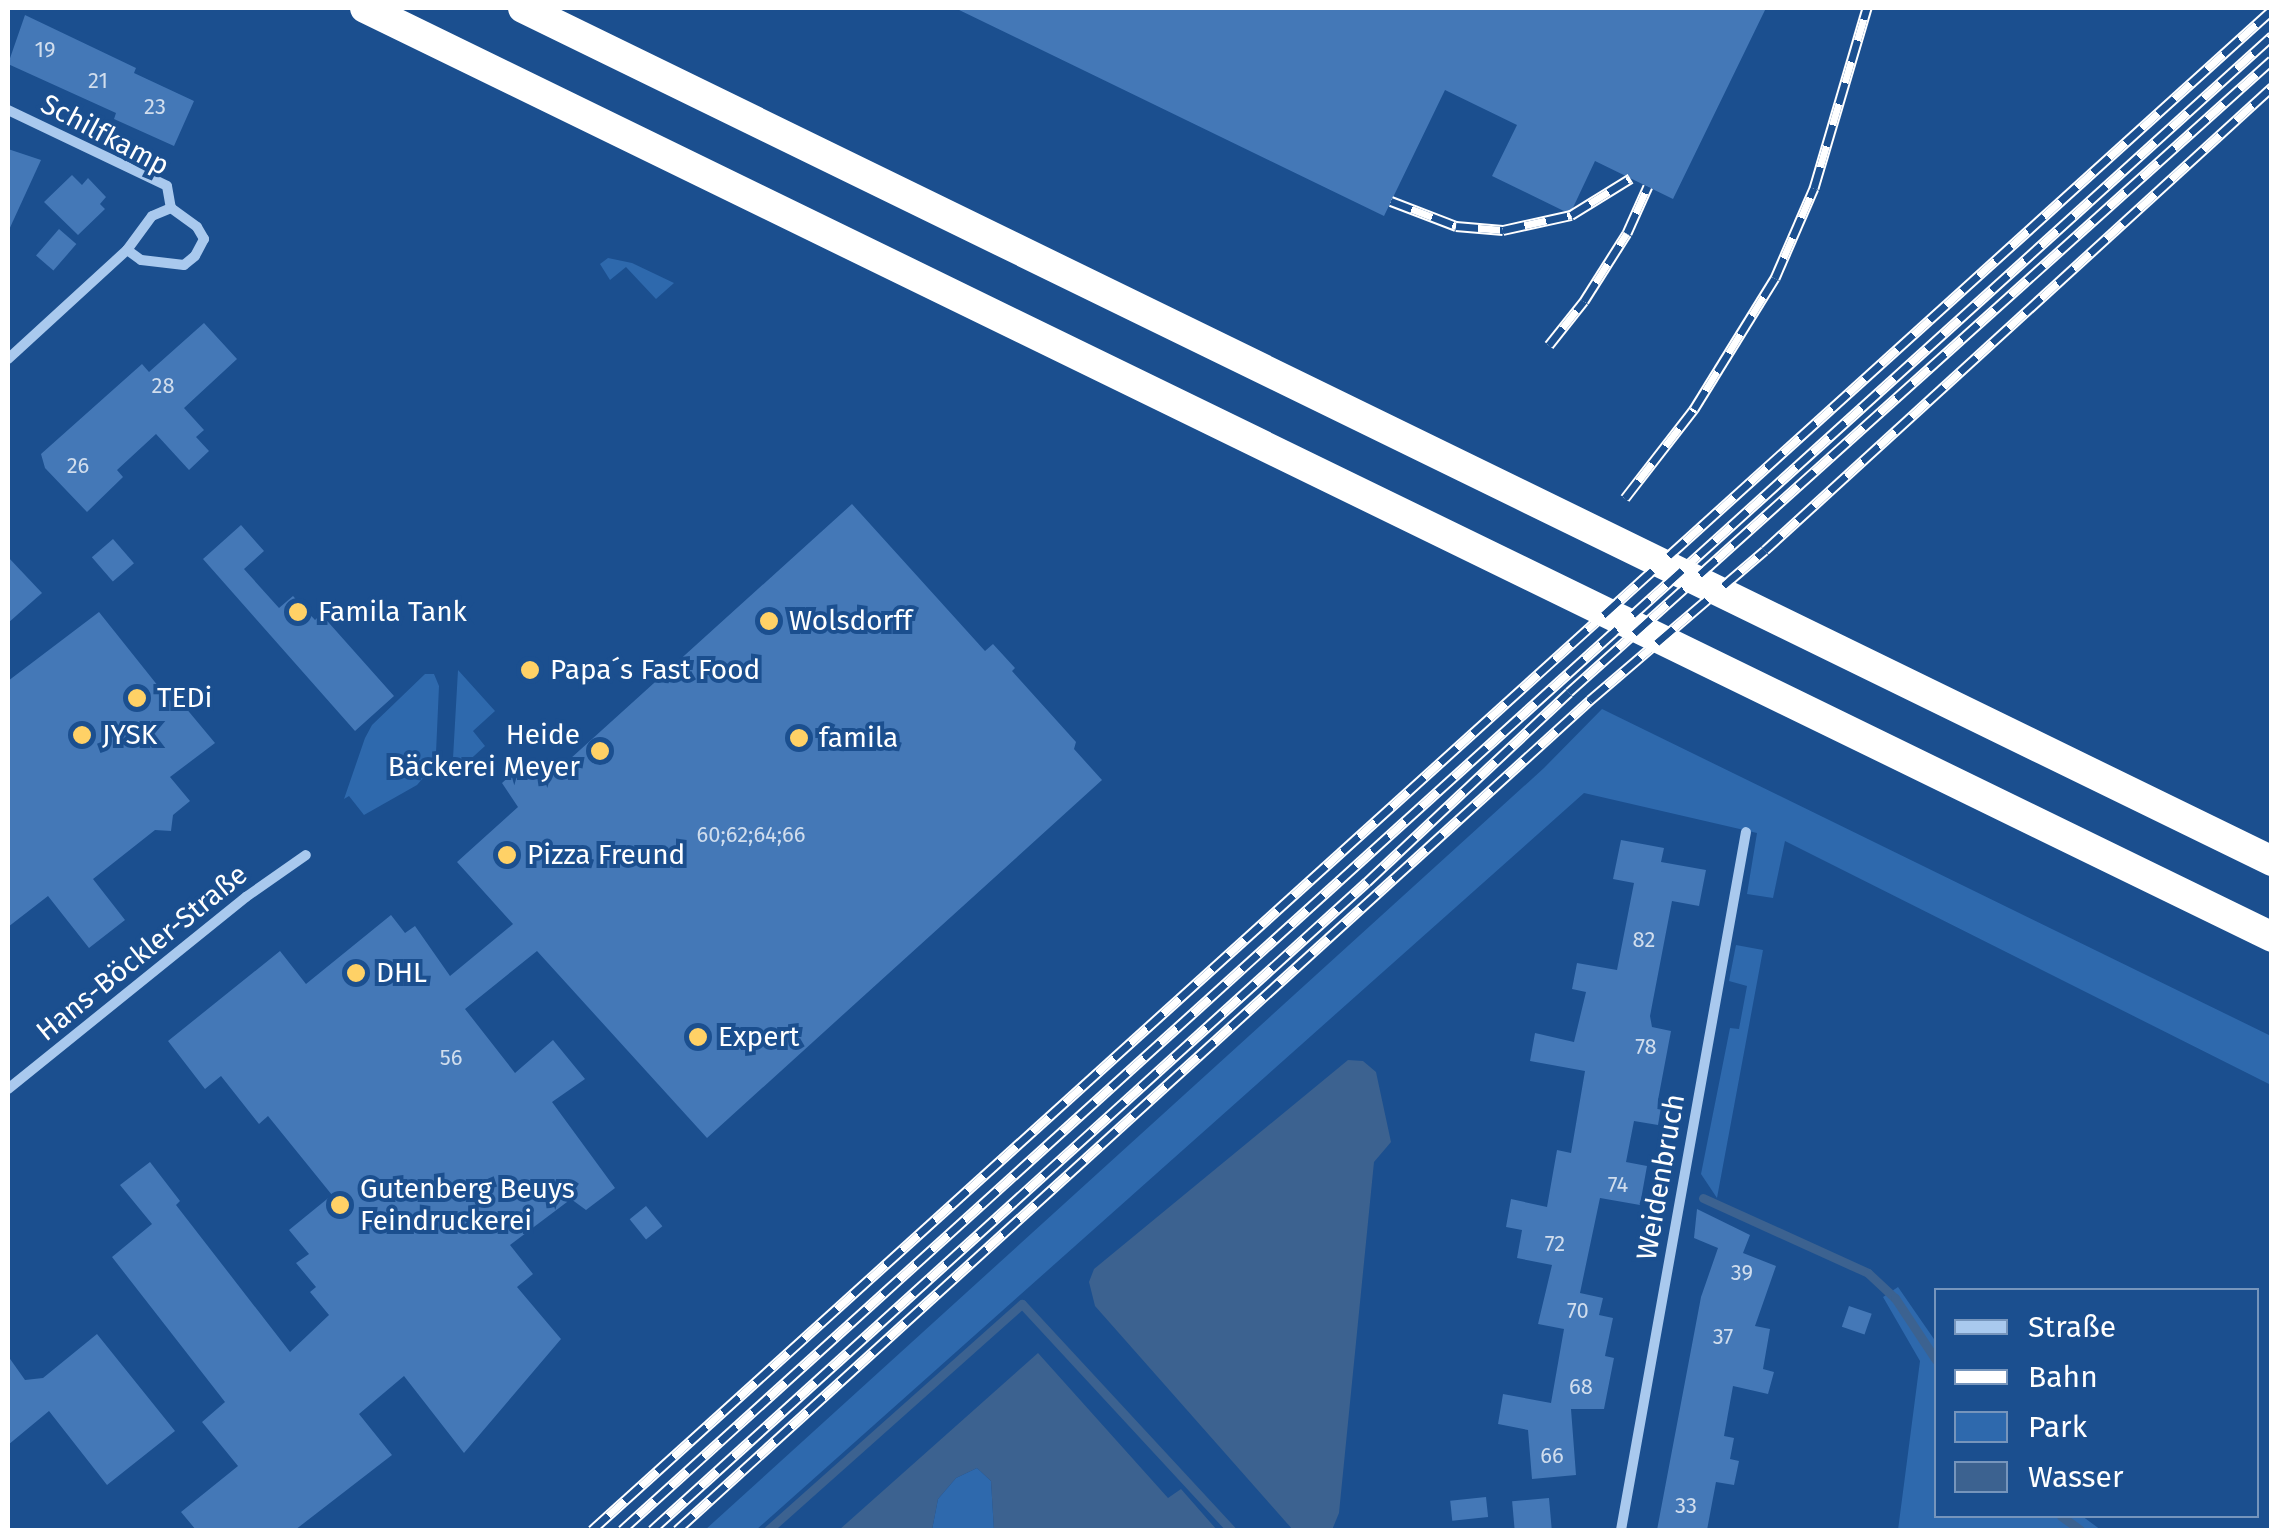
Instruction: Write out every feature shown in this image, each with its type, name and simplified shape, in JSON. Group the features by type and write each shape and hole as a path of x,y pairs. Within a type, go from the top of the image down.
{"highway":[{"path":"365,8 2272,937"},
{"path":"523,8 2272,861"}],"street":[{"name":"Schilfkamp","path":"8,110 167,186 171,208"},
{"path":"8,359 128,250 152,216 171,208 204,238 196,256 184,265 141,260 128,250"},
{"name":"Weidenbruch","path":"1621,1530 1746,832"},
{"name":"Hans-Böckler-Straße","path":"8,1089 246,897 306,855"}],"green space":[{"path":"608,258 632,263 674,283 656,299 626,267 610,280 600,264"},
{"path":"458,670 495,711 473,731 485,746 452,776"},
{"path":"425,674 434,674 439,686 436,753 430,770 417,785 364,815 349,796 344,799 365,738 372,725"},
{"path":"1602,709 2271,1036 2271,1085 1785,841 1773,898 1747,894 1757,833 1584,793 756,1530 705,1530 1544,768"},
{"path":"1736,945 1763,950 1717,1198 1701,1174 1730,1028 1739,1029 1747,986 1729,981"},
{"path":"1898,1287 1934,1339 1934,1518 2085,1518 2101,1530 1898,1530 1920,1361 1883,1297"},
{"path":"977,1468 991,1481 994,1530 932,1530 938,1499 956,1478"}],"water":[{"path":"1348,1060 1363,1061 1376,1072 1391,1142 1374,1162 1339,1513 1332,1530 1293,1530 1095,1306 1089,1282 1094,1269"},
{"path":"1038,1353 1168,1498 1181,1489 1217,1530 994,1530 991,1481 977,1468 956,1478 938,1499 932,1530 839,1530"}],"building":[{"path":"955,8 1766,8 1673,199 1595,161 1570,214 1492,176 1517,125 1445,90 1384,216"},
{"path":"25,15 136,68 134,73 194,101 174,146 114,119 116,113 8,64"},
{"path":"8,149 41,160 8,232"},
{"path":"72,175 82,185 88,178 106,197 100,204 105,209 78,235 44,202"},
{"path":"59,229 76,244 53,271 36,255"},
{"path":"204,323 237,359 184,408 204,430 196,437 209,451 189,470 156,434 117,470 123,477 87,512 45,468 41,454 142,364 149,372"},
{"path":"852,504 985,651 993,644 1015,668 1012,671 1076,742 1074,749 1102,780 707,1138 537,951 465,1009 515,1073 553,1040 585,1079 552,1102 615,1188 586,1210 571,1199 510,1245 533,1274 517,1287 561,1339 464,1453 404,1376 359,1414 392,1455 295,1530 196,1530 181,1512 238,1466 202,1422 225,1402 112,1257 152,1224 120,1185 150,1162 180,1201 176,1205 290,1352 329,1315 310,1292 316,1287 296,1263 309,1254 289,1230 332,1195 268,1116 259,1124 221,1076 205,1089 168,1041 280,951 306,984 391,915 405,933 415,926 450,976 513,924 457,862 518,807 502,783 527,760 549,778"},
{"path":"241,525 264,551 244,569 279,608 293,596 315,620 321,614 394,696 355,731 203,559"},
{"path":"113,539 134,563 113,582 92,557"},
{"path":"8,557 42,593 8,623"},
{"path":"99,612 178,711 185,707 215,743 170,777 190,801 173,815 171,831 155,830 93,879 125,920 89,948 48,896 8,927 8,681"},
{"path":"1621,840 1664,848 1661,862 1706,870 1699,906 1672,901 1650,1016 1652,1027 1671,1031 1658,1100 1662,1101 1658,1125 1634,1121 1626,1162 1647,1166 1640,1205 1600,1198 1580,1293 1603,1298 1599,1315 1613,1318 1605,1356 1614,1358 1604,1409 1571,1409 1576,1475 1532,1479 1528,1430 1498,1424 1503,1394 1551,1403 1564,1329 1538,1324 1552,1265 1517,1258 1522,1230 1506,1227 1511,1199 1547,1207 1557,1150 1571,1153 1585,1071 1530,1061 1535,1033 1574,1042 1586,992 1572,989 1577,963 1617,970 1634,883 1613,879"},
{"path":"646,1206 662,1226 646,1239 630,1219"},
{"path":"1697,1209 1750,1235 1743,1253 1776,1266 1755,1326 1770,1329 1763,1369 1774,1372 1768,1394 1733,1386 1724,1436 1734,1438 1730,1459 1739,1461 1734,1485 1716,1482 1707,1530 1657,1530 1701,1297 1718,1248 1694,1238"},
{"path":"1849,1306 1872,1314 1865,1335 1842,1327"},
{"path":"97,1334 175,1431 107,1485 49,1411 8,1445 8,1356 25,1380 43,1378"},
{"path":"1486,1497 1488,1517 1452,1521 1450,1501"},
{"path":"1549,1498 1552,1530 1515,1530 1512,1501"}],"waterway":[{"path":"1703,1198 1868,1273 1895,1298 1934,1357"},
{"path":"768,1530 1022,1304 1231,1530"},
{"path":"2064,1518 2080,1530"}],"railway":[{"path":"1625,498 1694,409 1775,278 1814,188 1867,8"},
{"path":"592,1530 2272,10"},
{"path":"622,1530 2272,36"},
{"path":"652,1530 1367,882 1569,692 2272,60"},
{"path":"677,1530 1590,700 1765,550 2272,87"},
{"path":"1391,201 1456,226 1503,230 1571,215 1631,178"},
{"path":"1549,345 1584,301 1627,233 1648,186"}],"place":[{"name":"Famila Tank","path":"298,612"},
{"name":"Wolsdorff","path":"769,621"},
{"name":"Papa´s Fast Food","path":"530,670"},
{"name":"TEDi","path":"137,698"},
{"name":"JYSK","path":"82,735"},
{"name":"famila","path":"799,738"},
{"name":"Heide Bäckerei Meyer","path":"600,751"},
{"name":"Pizza Freund","path":"507,855"},
{"name":"DHL","path":"356,973"},
{"name":"Expert","path":"698,1037"},
{"name":"Gutenberg Beuys Feindruckerei","path":"340,1205"}]}
